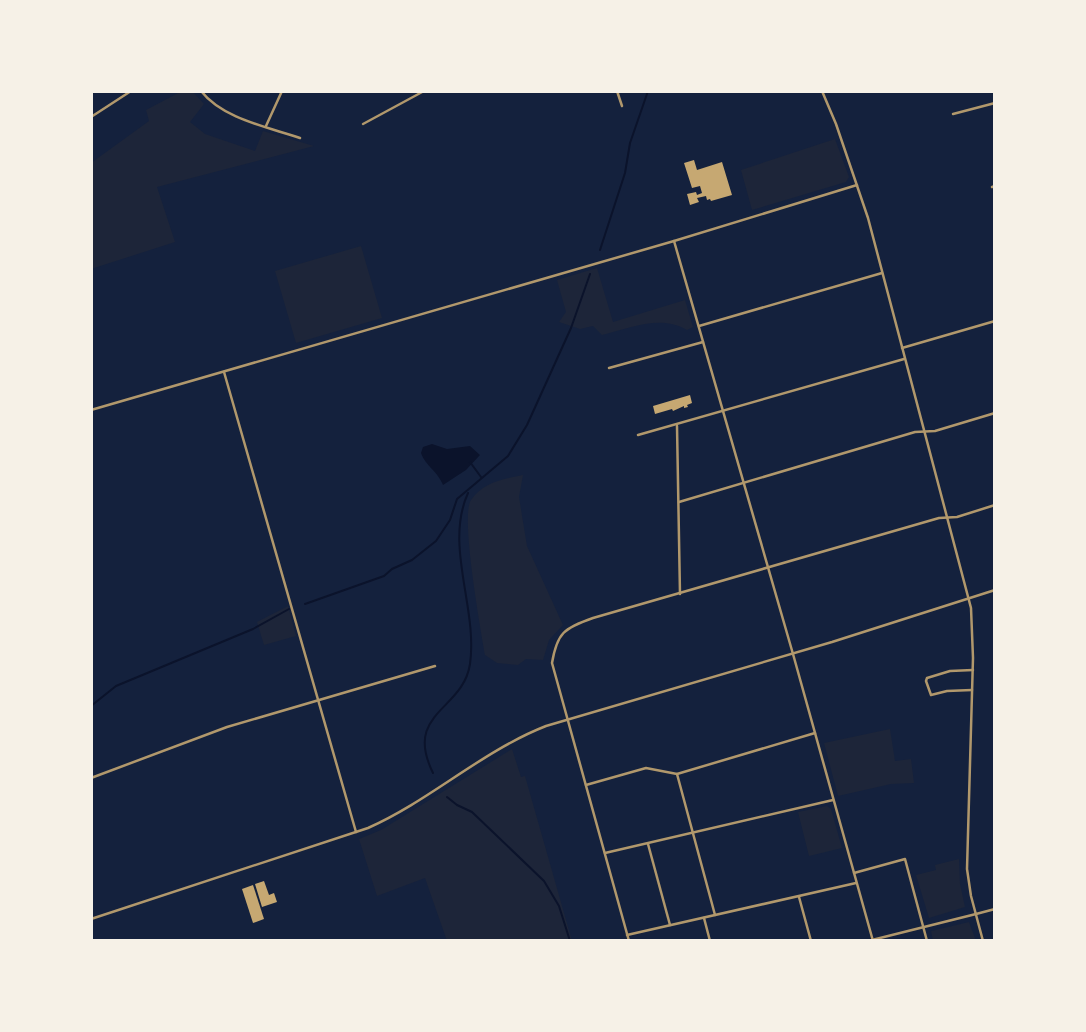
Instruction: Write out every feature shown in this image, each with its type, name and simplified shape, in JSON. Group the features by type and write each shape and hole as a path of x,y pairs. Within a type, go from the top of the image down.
{"street":[{"path":"91,117 131,91"},
{"path":"201,91 216,106 300,138"},
{"path":"267,126 282,91"},
{"path":"363,124 424,91"},
{"path":"617,91 622,106"},
{"path":"822,91 858,185 968,598 973,630 973,670 967,869 983,941"},
{"path":"953,114 995,103"},
{"path":"91,410 858,185"},
{"path":"674,241 873,940 995,909"},
{"path":"699,326 882,273"},
{"path":"902,348 995,321"},
{"path":"609,368 703,342"},
{"path":"638,435 905,358"},
{"path":"224,372 356,832"},
{"path":"679,502 915,432 935,430 995,413"},
{"path":"677,425 680,594"},
{"path":"629,941 552,663 556,641 571,625 939,518 957,517 995,505"},
{"path":"91,919 356,832 397,814 513,741 533,732 995,590"},
{"path":"91,778 227,727 435,666"},
{"path":"972,690 931,695 926,681 950,671 973,670"},
{"path":"586,785 646,768 677,774 815,733"},
{"path":"677,774 715,915"},
{"path":"605,853 833,800"},
{"path":"648,842 670,925"},
{"path":"854,873 905,859 927,941"},
{"path":"627,935 856,883"},
{"path":"799,896 811,941"},
{"path":"704,918 710,941"}],"shaded area":[{"path":"182,91 192,91 204,104 190,122 205,134 255,151 263,131 314,146 157,187 175,242 91,269 91,163 149,121 146,110"},
{"path":"835,139 849,177 846,182 752,210 741,170"},
{"path":"361,246 382,318 296,343 275,271"},
{"path":"597,268 613,322 685,300 693,327 687,330 677,325 656,323 602,335 593,326 580,329 559,322 566,312 557,280"},
{"path":"432,444 447,449 470,446 480,455 466,470 443,485 421,453 423,447"},
{"path":"523,475 519,497 527,546 563,625 549,640 543,660 526,659 518,665 497,663 485,655 472,574 468,510 471,500 481,489 494,482"},
{"path":"288,606 296,636 264,645 257,622"},
{"path":"890,729 895,761 911,759 914,783 891,784 838,796 824,743"},
{"path":"512,749 521,777 525,776 572,941 447,941 425,878 377,896 359,839 381,830"},
{"path":"827,806 831,809 842,848 809,856 798,812"},
{"path":"959,859 960,884 965,907 929,918 916,875 936,870 935,865"},
{"path":"969,922 976,941 933,941 931,931"}],"building":[{"path":"694,160 697,170 722,162 732,195 711,201 707,200 706,196 697,198 699,202 690,205 687,194 702,193 700,186 692,188 684,163"},
{"path":"690,395 692,403 687,405 688,407 655,414 653,406"},
{"path":"264,881 269,895 274,893 277,902 262,907 255,884"},
{"path":"253,885 264,919 253,923 242,889"}],"waterway":[{"path":"600,250 625,173 630,143 648,91"},
{"path":"305,604 384,576 392,569 412,560 436,541 450,520 457,499 508,456 527,425 571,328 590,274"},
{"path":"470,462 481,477"},
{"path":"433,773 426,753 425,737 430,724 465,680 470,664 470,621 459,534 468,493"},
{"path":"91,706 116,686 253,629 289,609"},
{"path":"447,797 472,812 544,881 559,906 570,941"}]}
